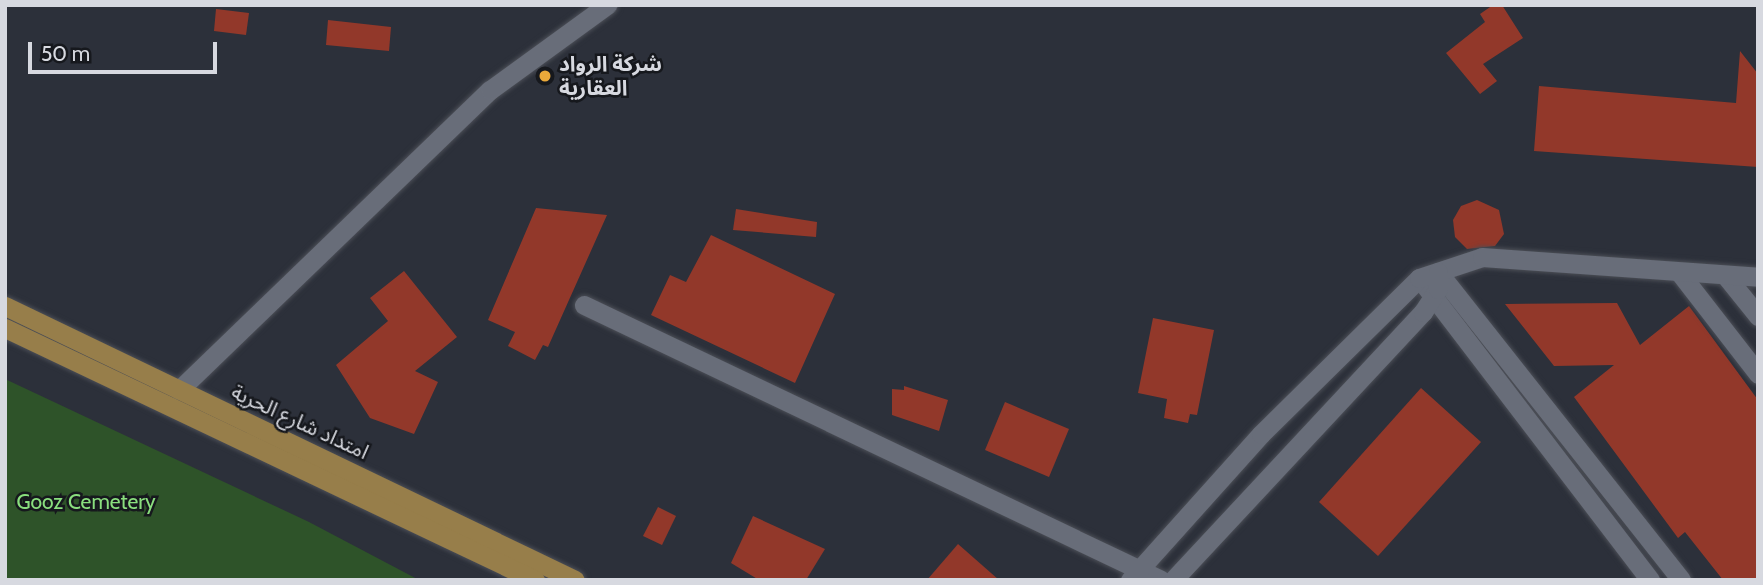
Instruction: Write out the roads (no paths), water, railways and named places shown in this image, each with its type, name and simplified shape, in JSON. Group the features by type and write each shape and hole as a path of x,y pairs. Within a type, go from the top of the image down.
{"main road":[{"name":"امتداد شارع الحرية","path":"5,306 575,580"},
{"path":"5,328 536,580"}],"street":[{"path":"179,390 490,90 607,5"},
{"path":"1135,575 1261,434 1428,275 1482,257 1758,277"},
{"path":"1679,272 1758,374"},
{"path":"1428,275 1433,296 1650,580"},
{"path":"1428,275 1681,580"},
{"path":"1725,275 1758,316"},
{"path":"1173,580 1433,296"},
{"path":"584,305 1135,575 1161,580"}],"place":[{"name":"شركة الرواد العقارية","path":"545,76"}],"park label":[{"name":"Gooz Cemetery","path":"86,502"}]}
